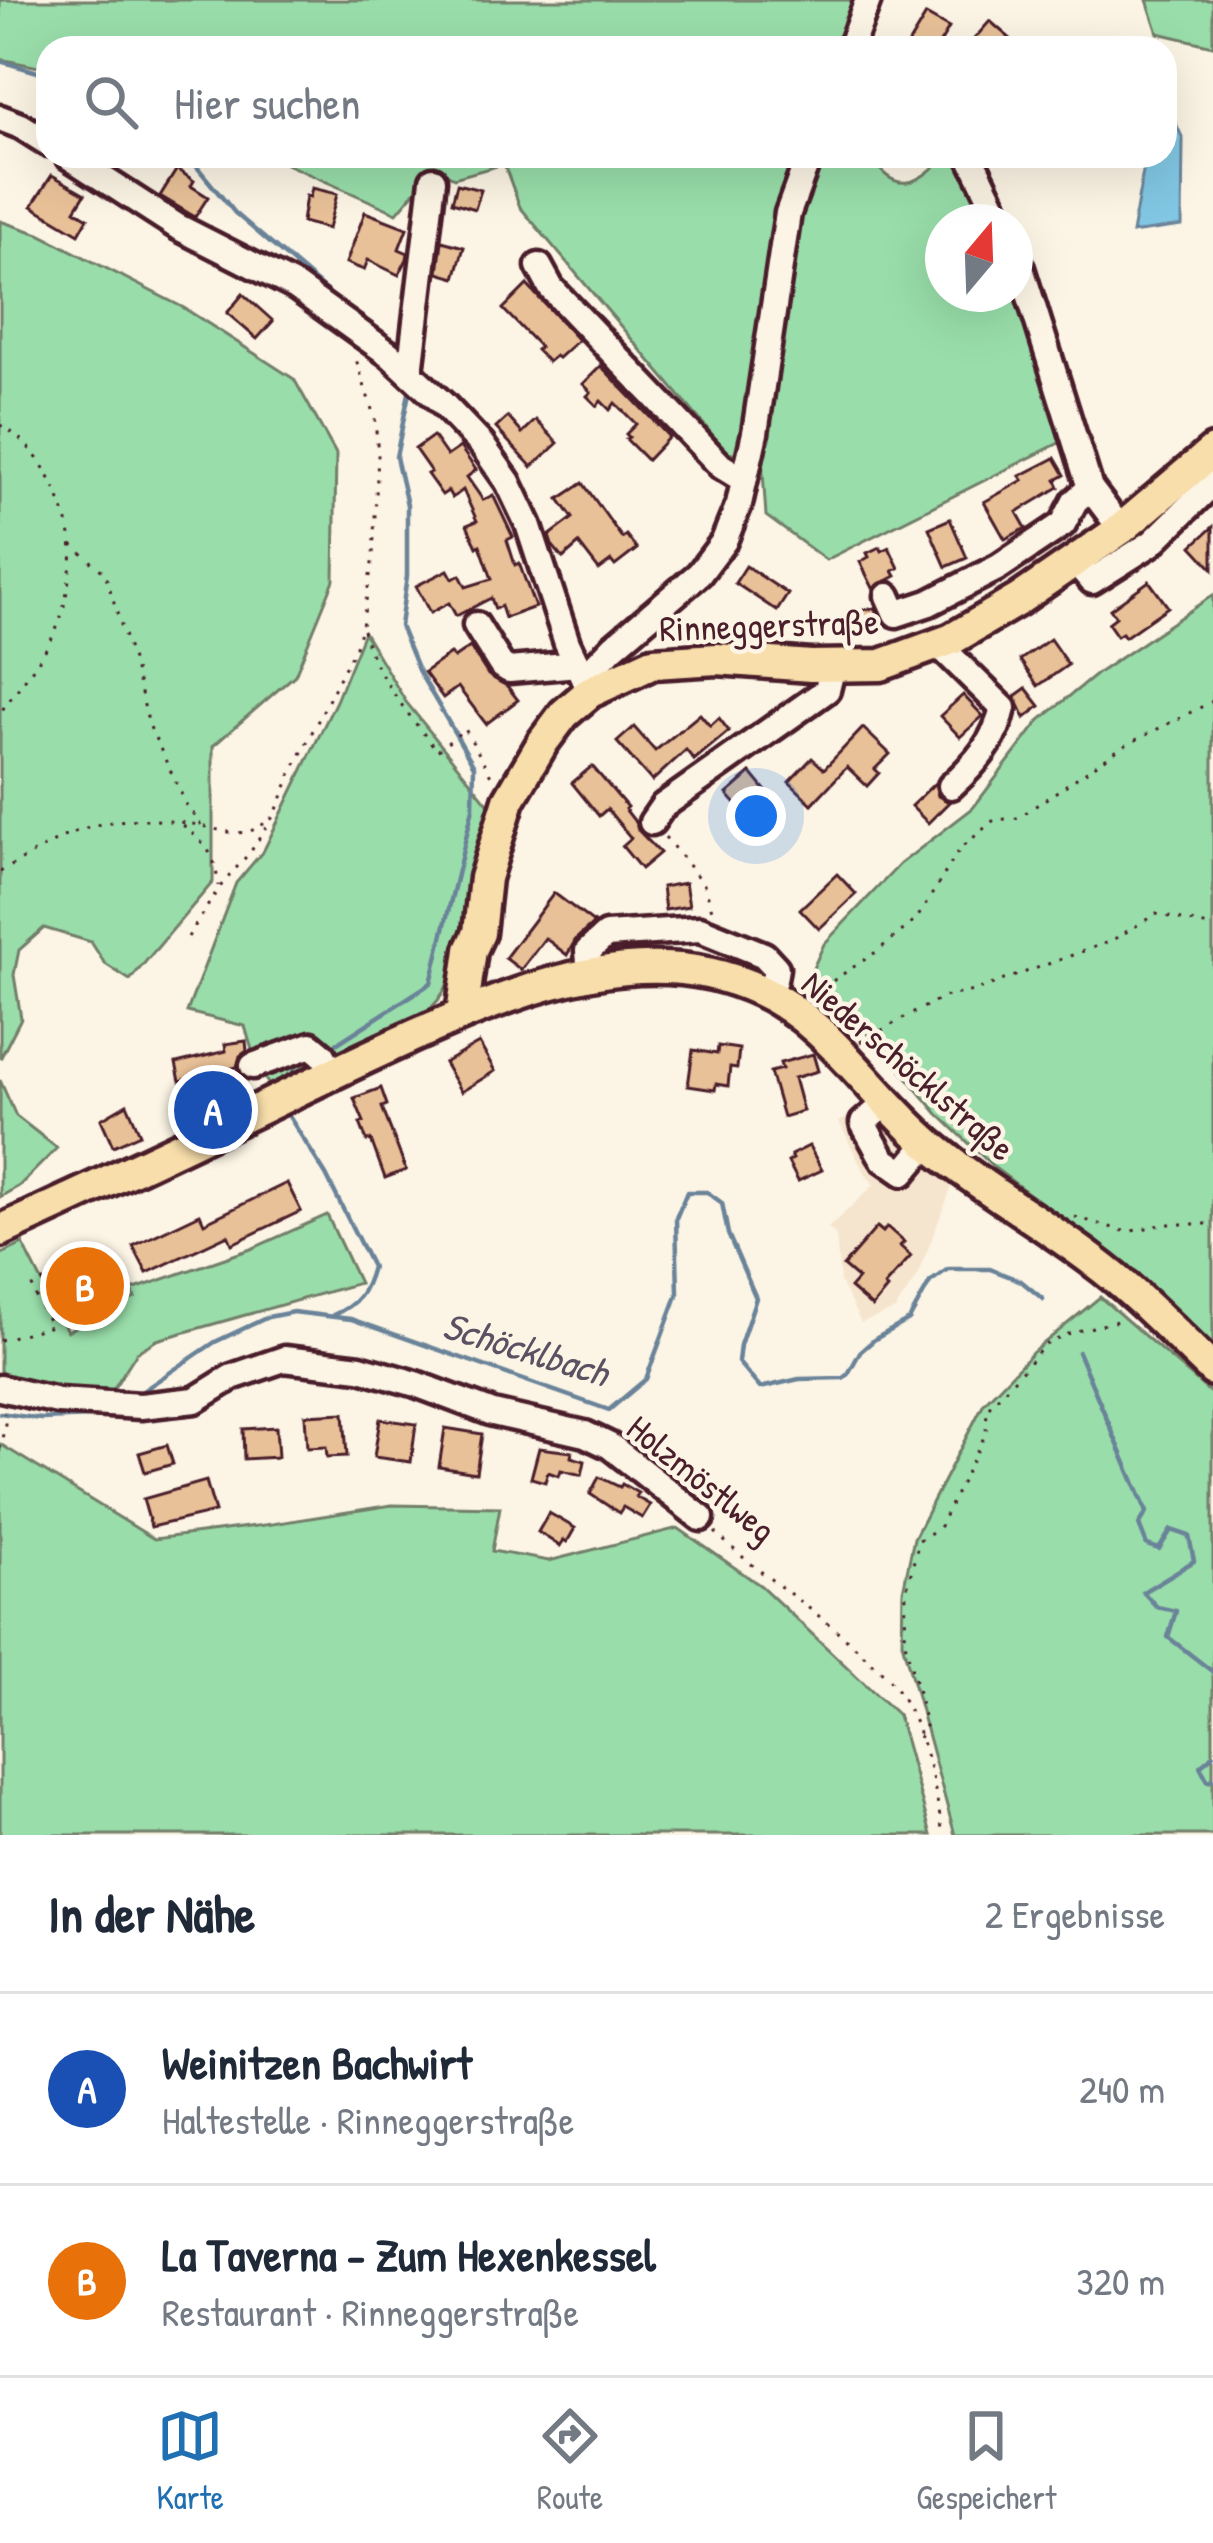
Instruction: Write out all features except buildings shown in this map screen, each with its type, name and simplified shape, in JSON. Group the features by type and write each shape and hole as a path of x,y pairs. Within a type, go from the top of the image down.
{"main road":[{"name":"Rinneggerstraße","path":"462,1015 485,878 509,800 584,677 682,660 881,665 952,639 1018,600 1121,529 1213,451"},
{"name":"Rinneggerstraße","path":"478,933 499,999"},
{"name":"Niederschöcklstraße","path":"499,999 590,974 659,967 732,979 762,991 794,1011 836,1049 928,1143 1097,1263 1213,1370"},
{"path":"0,1232 499,999"}],"street":[{"path":"854,36 868,0"},
{"path":"0,118 36,135"},
{"path":"87,168 178,227 296,287 410,373 482,446 508,482 528,524 550,595 584,677 509,670 476,625"},
{"name":"Rinneggerstraße","path":"584,677 613,646 699,574 724,541 739,504 759,410 788,213 805,168"},
{"path":"976,168 993,204"},
{"path":"410,373 433,180"},
{"path":"539,266 551,288 721,466 744,480"},
{"path":"1033,300 1090,488 1121,529"},
{"path":"1075,561 1092,581 1152,543 1213,483"},
{"path":"888,596 896,614 929,603 999,567 1064,524 1075,501 1090,488"},
{"path":"938,644 1003,709 999,729 973,767 951,786"},
{"path":"652,821 663,806 827,690 833,666"},
{"path":"590,974 588,951 606,935 700,928 764,955 776,968 774,980 762,991"},
{"path":"253,1066 310,1045 323,1055 333,1073"},
{"name":"Holzmöstlweg","path":"1,1396 141,1406 195,1400 232,1377 284,1359 360,1368 493,1413 585,1434 610,1446 701,1518"}],"path":[{"path":"188,937 276,812 362,626 373,557 378,455 375,419 353,348 358,332"},
{"path":"0,425 14,432 50,473 72,545 61,617 0,712"},
{"path":"72,545 105,573 149,725 186,804 201,825"},
{"path":"362,626 366,643 437,751 465,729 509,800"},
{"path":"794,1011 916,920 961,848 994,820 1018,818 1122,746 1213,701"},
{"path":"0,872 77,828 133,819 201,825 234,836 264,825 276,812"},
{"path":"652,821 705,886 714,912 700,928"},
{"path":"183,825 208,847 217,866 219,888"},
{"path":"836,1049 865,1040 943,997 974,991 1111,940 1156,914 1213,927"},
{"path":"1054,1232 1073,1217 1126,1232 1166,1224 1213,1224"},
{"path":"0,1340 51,1326 31,1288 77,1262"},
{"path":"919,1738 926,1724 905,1642 906,1593 919,1540 939,1528 986,1433 987,1409 1045,1345 1073,1332 1120,1322 1148,1308"},
{"path":"0,1449 5,1424 1,1396"},
{"name":"Holzmöstlweg","path":"701,1518 736,1552 846,1637 893,1684 934,1779 943,1835"}],"shaded area":[{"path":"869,1107 953,1184 917,1277 895,1310 861,1323 840,1282 836,1235 828,1228 874,1185 839,1122"}],"green space":[{"path":"0,0 862,0 848,36 36,36 36,66 0,59"},
{"path":"1147,0 1213,0 1213,46 1158,33"},
{"path":"295,168 435,168 397,213"},
{"path":"435,168 490,168 454,178"},
{"path":"505,168 799,168 744,455 727,452 520,207"},
{"path":"810,168 879,168 888,177 906,182 932,168 971,168 989,204 925,204 925,312 1029,312 1069,432 1059,443 826,560 766,516 762,458 756,456 790,223"},
{"path":"0,221 39,234 184,308 294,379 336,454 334,580 295,675 213,746 213,882 130,980 105,964 91,942 44,928 19,950 14,975 21,1018 0,1059"},
{"path":"1213,595 1213,1345 1100,1247 996,1169 809,977 824,944 900,864 973,808 1040,720 1098,673"},
{"path":"364,632 406,702 491,807 469,880 458,953 441,996 431,1008 272,1088 258,1067 245,1026 187,1012 236,883 264,850"},
{"path":"0,1080 16,1116 57,1148 19,1186 0,1197"},
{"path":"327,1215 359,1283 157,1340 137,1352 110,1394 22,1388 0,1371 0,1255 23,1244 67,1331 135,1298 132,1290 251,1249"},
{"path":"1100,1297 1213,1395 1213,1835 955,1835 902,1642 903,1591 914,1538 984,1403 1033,1352"},
{"path":"0,1444 154,1539 392,1505 500,1507 492,1551 549,1561 678,1528 761,1586 898,1715 931,1835 0,1835"}],"water":[{"path":"1177,126 1183,139 1182,226 1132,233 1144,168 1177,168"}],"waterway":[{"path":"0,61 36,72"},
{"path":"198,168 235,213 352,313"},
{"path":"333,1046 431,983 473,808 474,766 418,670 400,626 407,576 407,505 396,457 410,388"},
{"path":"293,1072 306,1059"},
{"path":"285,1110 326,1175 372,1267 359,1296 333,1315"},
{"name":"Schöcklbach","path":"138,1394 215,1342 268,1317 293,1312 351,1319 609,1410 646,1379 678,1293 676,1218 687,1192 707,1192 722,1203 728,1234 756,1298 738,1362 760,1388 799,1379 843,1378 860,1352 909,1320 930,1282 948,1269 990,1269 1021,1281 1043,1299"},
{"name":"Schöcklbach","path":"1078,1352 1147,1512 1139,1525 1147,1545 1159,1549 1171,1530 1189,1536 1194,1561 1143,1592 1157,1607 1176,1611 1168,1637 1213,1672"},
{"name":"Schöcklbach","path":"0,1413 41,1419 117,1416"},
{"name":"Schöcklbach","path":"1213,1755 1200,1766 1208,1781 1213,1779"}],"place":[{"name":"Weinitzen Bachwirt","path":"213,1110"},
{"name":"La Taverna - Zum Hexenkessel","path":"85,1286"}]}
